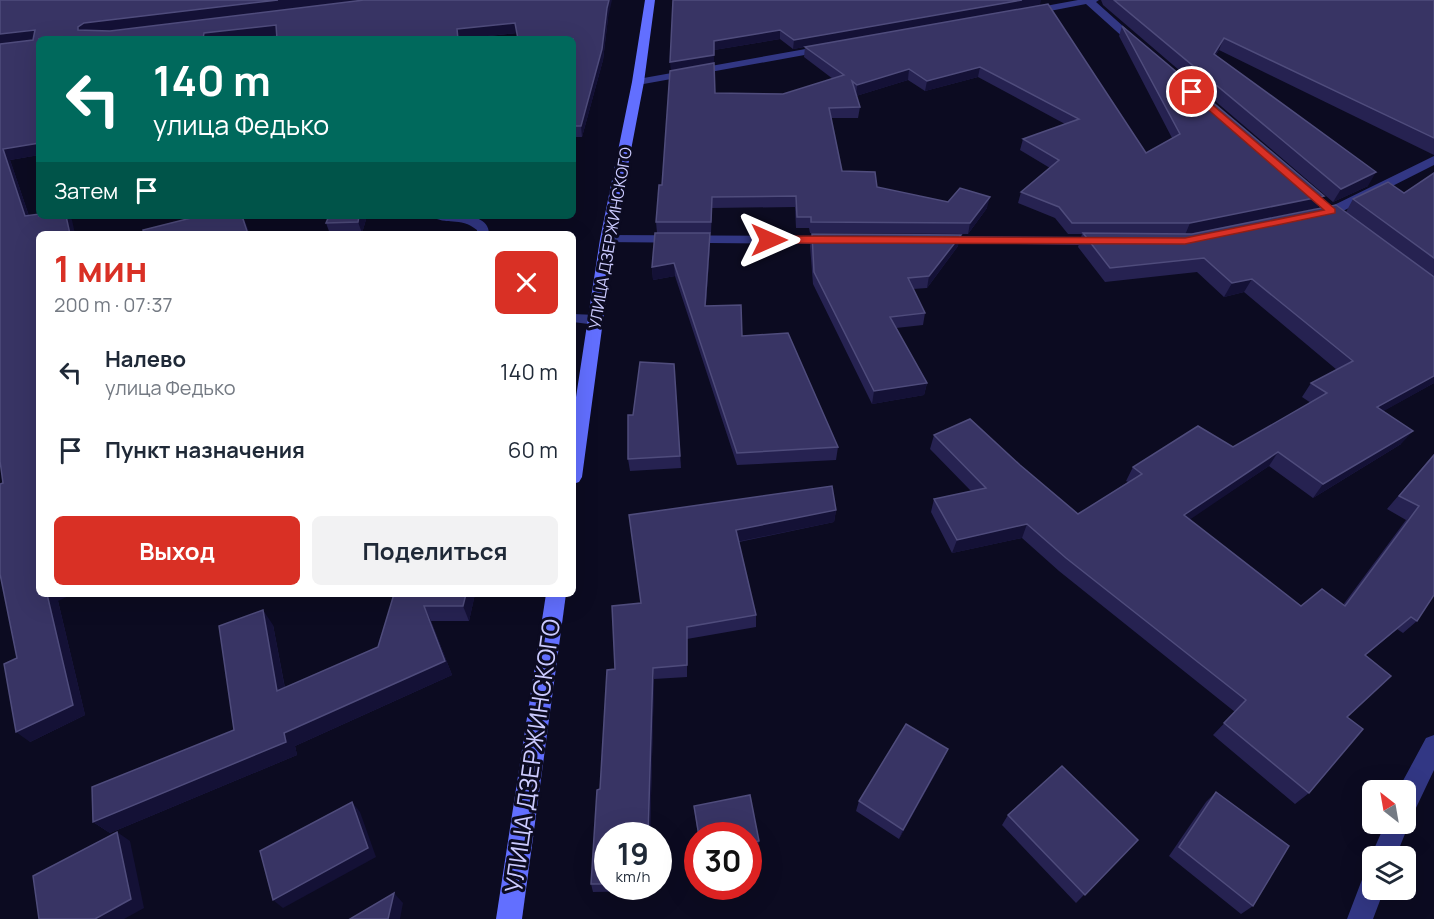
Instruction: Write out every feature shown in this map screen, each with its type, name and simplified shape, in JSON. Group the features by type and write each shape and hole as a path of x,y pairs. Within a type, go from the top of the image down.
{"main road":[{"name":"УЛИЦА ДЗЕРЖИНСКОГО","path":"576,457 607,239 638,82 650,0"},
{"name":"УЛИЦА ДЗЕРЖИНСКОГО","path":"509,919 556,597"}],"street":[{"path":"1018,14 1089,0 1151,56"},
{"path":"638,82 834,47"},
{"path":"1298,218 1332,211 1434,160"},
{"path":"607,239 843,240"},
{"path":"926,240 1114,241"},
{"path":"1416,781 1434,746"},
{"path":"1360,919 1367,900"}],"lane":[{"path":"471,219 483,231"},
{"path":"576,318 596,320"}],"building":[{"path":"0,0 278,0 84,23 78,27 78,30 110,31 364,0 609,0 602,49 581,126 576,126 576,36 517,36 515,23 457,29 458,36 277,36 276,25 204,33 204,36 36,36 36,144 3,149 25,216 36,214 36,219 67,219 69,231 36,231 36,597 48,597 73,705 16,732 4,664 17,658 0,574 0,484 3,483 0,461 0,44 33,40 35,30 0,34"},
{"path":"673,0 1022,0 794,40 780,30 714,41 714,55 670,62"},
{"path":"1114,0 1434,0 1434,138 1224,38 1214,54 1376,172 1341,189"},
{"path":"1048,4 1146,153 1180,134 1122,26 1324,196 1190,223 1072,223 1059,207 1021,192 1059,160 1023,139 1079,119 980,67 927,81 909,69 857,85 852,81 860,107 829,108 842,171 875,172 877,187 948,202 960,188 990,197 970,223 811,222 811,217 797,217 796,196 712,197 711,222 656,222 659,185 662,185 670,71 714,63 715,93 783,94 844,75 805,47"},
{"path":"1434,173 1434,258 1353,199 1388,182 1404,193"},
{"path":"1336,205 1434,277 1434,376 1377,407 1413,431 1323,484 1278,452 1184,515 1301,606 1322,589 1345,606 1419,506 1399,496 1434,455 1434,595 1417,621 1411,617 1365,655 1391,676 1347,717 1363,729 1309,793 1224,723 1246,700 1066,558 1027,524 957,540 934,499 986,488 934,435 970,419 1078,514 1142,474 1133,467 1198,426 1233,447 1327,393 1311,383 1353,361 1252,279 1232,283 1204,258 1110,268 1083,233 1192,234"},
{"path":"187,219 243,219 247,231 143,231"},
{"path":"328,219 358,219 358,222 326,223"},
{"path":"655,233 710,233 705,306 741,305 742,336 788,333 838,447 737,453 674,263 652,267"},
{"path":"812,234 961,235 929,276 908,278 925,313 890,317 927,383 874,391 814,272"},
{"path":"640,362 674,364 680,456 628,459 628,415 633,415"},
{"path":"832,486 836,510 736,530 756,615 687,627 687,665 653,668 648,822 595,822 597,790 600,789 607,670 615,669 612,606 641,603 629,515"},
{"path":"393,597 465,597 463,606 424,606 445,661 284,733 286,742 93,822 92,787 234,730 219,626 263,610 277,691 378,647"},
{"path":"906,724 948,749 903,830 859,801"},
{"path":"1062,766 1138,840 1085,895 1008,815"},
{"path":"1216,792 1289,846 1253,906 1179,847"},
{"path":"750,795 755,822 697,822 694,806"},
{"path":"352,802 368,848 273,900 260,851"},
{"path":"117,832 131,899 95,919 39,919 33,876"},
{"path":"594,837 594,884 591,884"},
{"path":"394,893 388,919 350,919"}],"route":[{"path":"769,240 1185,241 1332,211 1192,92"}]}
